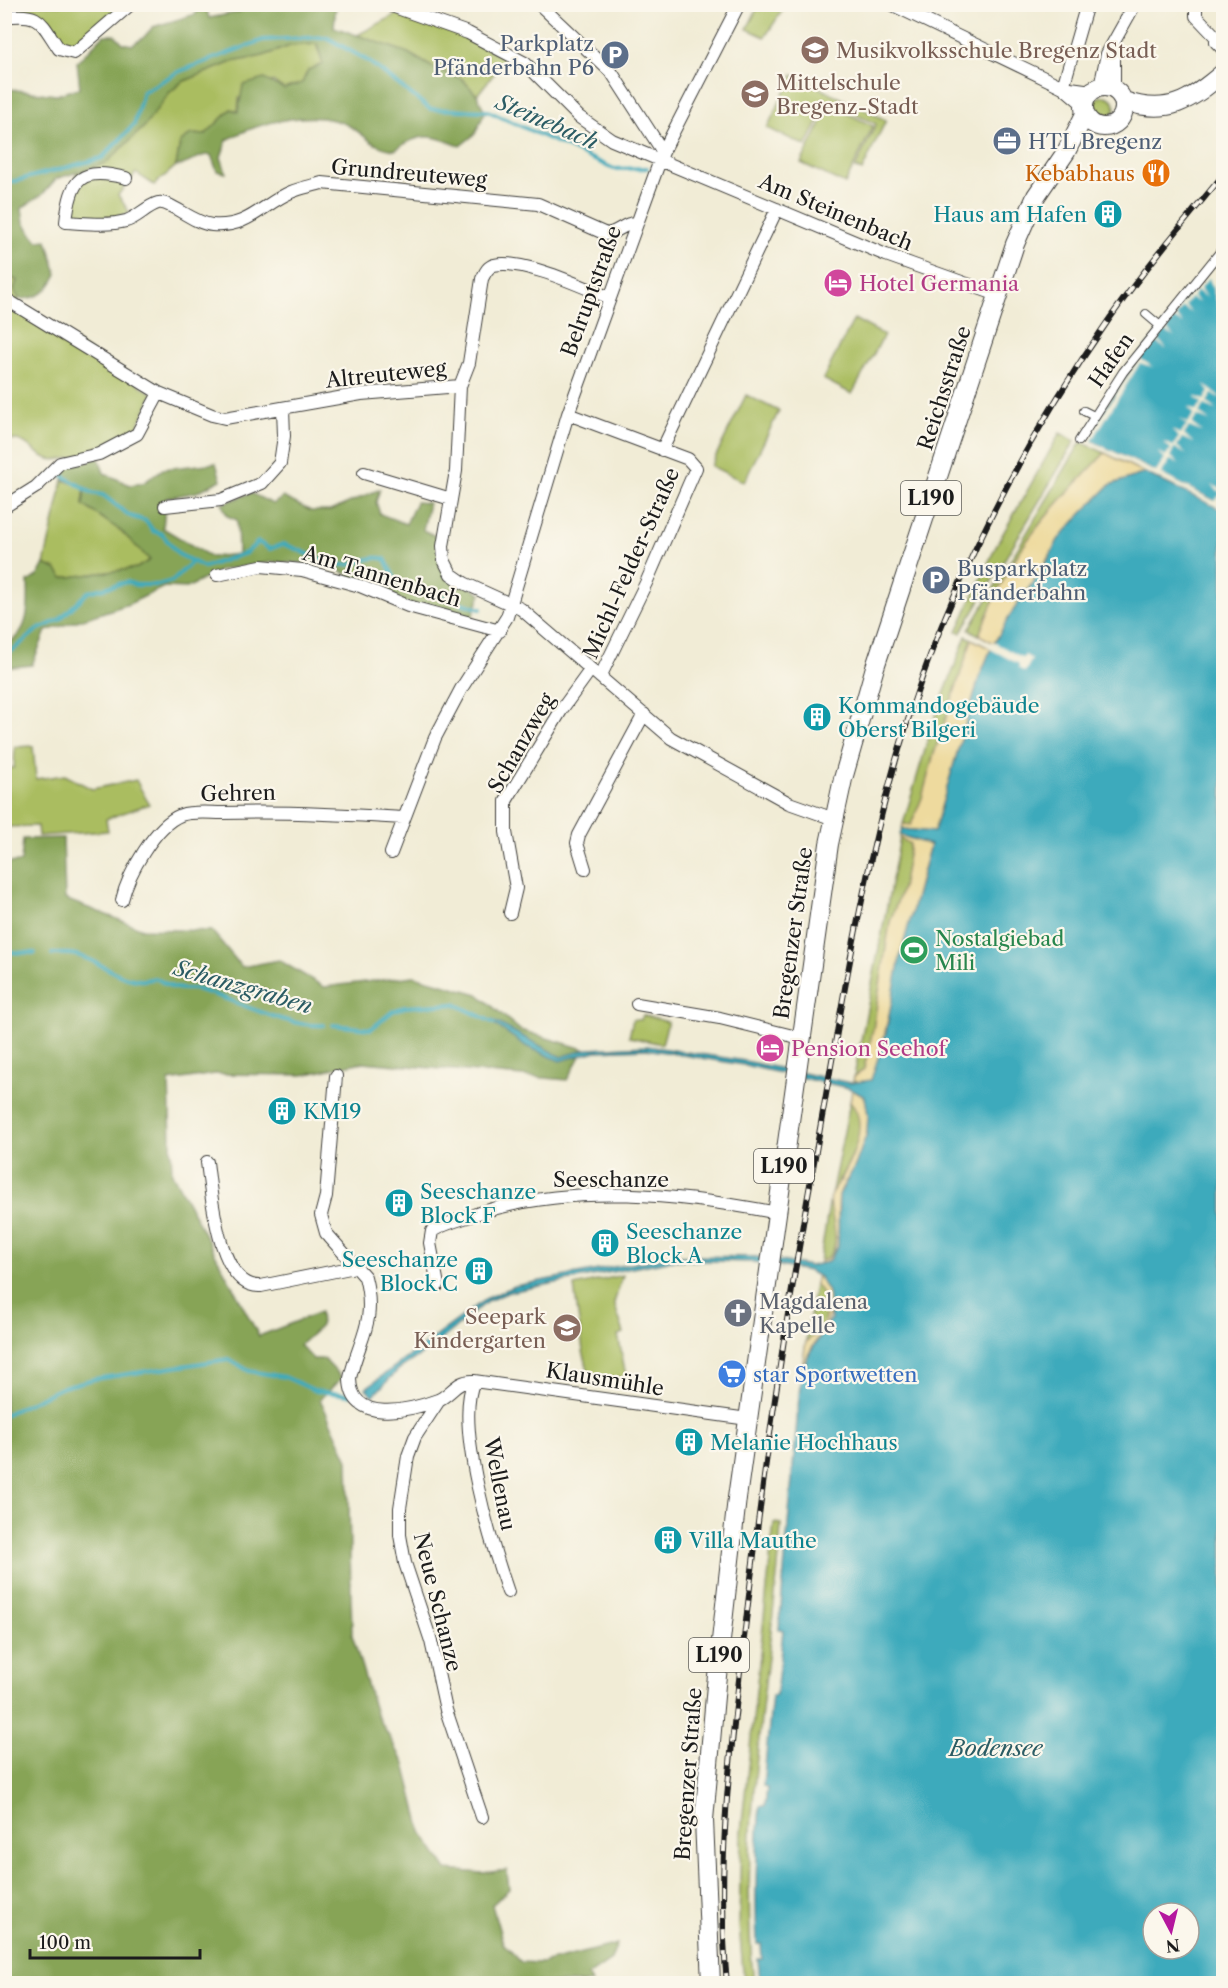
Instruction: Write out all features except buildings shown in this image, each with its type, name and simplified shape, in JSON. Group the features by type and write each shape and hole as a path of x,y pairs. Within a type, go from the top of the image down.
{"main road":[{"path":"1103,101 1145,106 1178,104 1200,92 1224,72"},
{"name":"L190","path":"1103,101 1167,115 1200,104 1224,86"},
{"name":"Reichsstraße","path":"1066,152 1101,127 1112,126 1103,101"},
{"name":"Reichsstraße","path":"834,819 867,696 1008,265 1036,196 1103,101"},
{"name":"Bregenzer Straße","path":"711,1983 704,1844 706,1785 748,1419 834,819"}],"street":[{"path":"4,17 34,16 43,23 59,49 74,53 131,4"},
{"name":"Am Steinenbach","path":"386,4 468,33 525,63 579,117 612,140 662,156 777,209 886,255 998,295"},
{"path":"539,4 612,74 662,156"},
{"name":"Belruptstraße","path":"511,604 568,414 662,156 739,4"},
{"path":"1063,87 1087,4"},
{"path":"894,5 1063,87 1103,101 1115,42 1135,4"},
{"path":"1196,10 1216,37 1216,42 1224,50"},
{"name":"Grundreuteweg","path":"126,178 102,172 89,174 75,184 69,197 66,222 126,221 158,203 171,205 194,221 212,225 238,223 251,218 291,192 322,183 538,204 606,234 613,233 629,222 638,223"},
{"name":"Michl-Felder-Straße","path":"662,450 777,209"},
{"name":"Hafen","path":"1081,440 1123,372 1224,247"},
{"name":"Altreuteweg","path":"4,298 159,393 225,418 361,394 460,386 470,363 482,279 486,271 494,266 509,265 538,270 610,298"},
{"name":"Hafen","path":"1146,314 1159,325"},
{"path":"460,386 456,471 443,546 447,567 464,583 521,609 671,738 800,809 834,819"},
{"path":"4,507 36,487 60,463 99,454 137,434 159,393"},
{"path":"165,506 220,500 262,483 280,463 284,436 283,408"},
{"name":"Hafen","path":"1084,411 1094,416"},
{"name":"Michl-Felder-Straße","path":"568,414 692,461 696,472 595,673"},
{"path":"364,473 451,499"},
{"name":"Am Tannenbach","path":"216,574 261,566 302,570 360,586 408,606 500,631"},
{"path":"391,853 435,738 461,689 500,631 511,604"},
{"name":"Schanzweg","path":"510,914 516,888 506,832 506,801 562,709 595,673"},
{"path":"585,869 578,843 579,835 644,714"},
{"name":"Gehren","path":"122,900 132,872 164,825 182,814 298,811 403,818"},
{"path":"637,1004 720,1018 801,1038"},
{"path":"336,1076 326,1196 321,1215 326,1233 365,1277 369,1311 366,1337 350,1378 357,1399 370,1409 386,1412 440,1399 459,1383 474,1381"},
{"path":"207,1162 217,1227 232,1268 243,1281 250,1285 261,1286 355,1267"},
{"name":"Seeschanze","path":"438,1285 430,1243 432,1231 450,1222 535,1199 600,1194 778,1213"},
{"name":"Klausmühle","path":"474,1381 748,1419"},
{"name":"Wellenau","path":"474,1381 469,1392 468,1410 476,1476 489,1538 508,1592"},
{"name":"Neue Schanze","path":"440,1399 415,1437 408,1456 400,1508 400,1535 405,1563 431,1641 446,1710 482,1816"}],"green space":[{"path":"199,4 206,5 209,18 239,12 243,5 336,5 334,27 408,53 432,67 462,79 477,95 485,112 475,134 460,146 434,137 420,137 395,150 375,144 351,127 337,121 305,118 271,123 240,133 227,140 221,157 226,173 217,171 211,155 201,156 186,164 176,166 180,143 191,134 205,135 231,109 238,112 243,85 264,79 284,89 302,83 308,70 323,64 317,44 290,46 263,56 232,62 182,82 169,93 144,127 106,163 56,179 43,194 22,208 24,223 37,241 47,240 57,274 42,293 19,299 14,290 17,280 5,276 5,77 9,89 56,95 80,88 77,62 104,35 115,35 123,43 132,45 143,38 153,27 196,14"},
{"path":"4,5 123,5 78,46 62,46 45,20 32,10 5,14"},
{"path":"759,5 786,5 765,37 747,29"},
{"path":"399,13 462,35 506,59 477,95 462,79 432,67 408,53 357,35"},
{"path":"316,44 323,64 308,70 302,83 284,89 273,81 239,98 238,112 231,109 205,135 191,134 180,143 176,166 154,185 136,173 118,195 130,213 102,220 75,219 76,171 106,163 144,127 169,93 182,82 232,62 263,56 290,46"},
{"path":"793,75 886,120 862,171 855,168 876,124 829,102 806,146 767,128"},
{"path":"1104,96 1112,99 1115,107 1112,115 1104,118 1096,115 1093,107 1096,99"},
{"path":"830,105 873,126 845,184 801,163"},
{"path":"4,276 17,280 14,290 19,299 17,302 153,394 136,428 129,434 93,452 55,460 40,455 25,443 5,439"},
{"path":"854,319 884,335 852,394 823,379"},
{"path":"746,395 779,411 744,482 711,466"},
{"path":"1060,433 1075,441 961,633 957,631 997,544"},
{"path":"1081,442 1105,453 1052,509 1027,541 1004,579 979,635 969,630"},
{"path":"99,458 104,473 130,485 143,483 163,469 216,463 221,480 197,492 166,498 163,528 211,557 238,554 237,520 227,516 222,504 251,493 273,504 283,497 311,511 330,511 380,489 376,502 380,514 406,524 416,502 429,503 423,530 436,536 445,565 464,583 481,594 471,621 399,605 359,579 323,564 273,562 221,570 187,588 164,587 129,604 46,631 32,665 5,668 4,644 13,640 23,627 28,609 28,582 38,575 44,564 56,569 63,578 137,568 150,560 121,531 83,505 85,487 63,480 65,467"},
{"path":"63,480 85,487 83,505 121,531 150,560 137,568 63,578 56,569 44,564"},
{"path":"966,636 972,639 933,757 922,798 911,825 903,824 932,726"},
{"path":"33,746 36,779 65,775 92,789 136,780 149,804 106,819 108,831 38,836 37,826 7,827 5,768 14,768 15,747"},
{"path":"63,838 65,899 143,929 212,931 242,967 279,960 324,987 414,976 478,994 520,1030 584,1049 567,1080 363,1062 303,1075 215,1074 169,1081 172,1173 259,1336 320,1312 321,1326 300,1345 313,1359 324,1359 342,1378 320,1399 348,1460 352,1635 376,1714 405,1764 422,1832 447,1870 482,1873 507,1870 509,1889 492,1905 503,1943 521,1962 542,1963 617,1944 611,1960 588,1976 591,1983 5,1983 4,863 21,862 23,839"},
{"path":"900,838 910,844 902,889 890,922 873,1030 864,1069 854,1077"},
{"path":"643,1015 668,1022 662,1044 629,1037 633,1019 641,1020"},
{"path":"850,1102 857,1112 860,1124 859,1137 849,1162 831,1195"},
{"path":"829,1204 836,1227 836,1236 832,1252 820,1261"},
{"path":"623,1275 614,1303 624,1333 618,1335 626,1376 591,1382 583,1351 574,1286"},
{"path":"815,1284 825,1299 826,1315 819,1330 806,1341"},
{"path":"774,1523 781,1524 779,1557 751,1825 750,1931 754,1983 744,1983 739,1925 741,1832"}],"sand":[{"path":"1105,453 1145,473 1110,485 1048,558 994,643 979,635 1004,579 1027,541 1052,509"},
{"path":"972,639 991,649 979,678 934,832 902,829 903,824 911,825 922,798 933,757"},
{"path":"900,835 930,845 914,903 873,1079 868,1082 853,1082 854,1077 864,1069 873,1030 890,922 902,889 910,844 900,838"},
{"path":"852,1090 865,1097 868,1116 867,1134 858,1160 840,1192 839,1234 835,1254 829,1261 819,1265 820,1261 829,1257 834,1250 835,1232 831,1195 841,1180 857,1141 859,1120 850,1102"},
{"path":"817,1275 827,1289 831,1302 830,1314 805,1361 801,1374 806,1341 819,1330 826,1315 825,1299 815,1284"}],"water":[{"path":"1210,265 1223,306 1223,505 1085,438 1138,358"},
{"name":"Bodensee","path":"1145,473 1223,510 1223,1983 760,1983 758,1959 762,1959 761,1944 757,1944 756,1910 760,1806 765,1806 767,1787 763,1786 772,1695 776,1695 783,1630 779,1629 801,1374 808,1356 831,1319 828,1292 819,1277 809,1271 755,1262 673,1260 509,1292 488,1301 431,1348 399,1369 373,1396 366,1388 487,1298 515,1286 671,1256 756,1257 810,1266 828,1262 838,1246 839,1195 855,1166 867,1133 868,1114 865,1097 849,1088 744,1065 646,1049 596,1051 560,1061 526,1046 491,1022 492,1020 561,1057 588,1049 647,1046 745,1061 850,1083 871,1080 886,1033 900,957 930,845 900,835 902,829 934,832 979,678 991,649 1010,615 1044,567 1058,540 1110,485"}],"pier":[{"path":"1212,263 1224,297 1221,306 1223,320 1209,278 1200,289 1207,297 1197,291 1193,296 1200,303 1191,298 1185,305 1192,313 1183,307 1176,316 1183,324 1174,319 1167,328 1174,337 1165,331 1158,339 1167,350 1154,340"},
{"path":"1139,358 1153,367 1140,363 1092,441 1156,472 1165,459 1157,452 1166,456 1171,449 1163,442 1173,446 1179,437 1171,430 1181,434 1187,425 1179,419 1188,423 1194,414 1187,407 1196,411 1202,403 1194,396 1204,400 1209,392 1203,384 1223,399 1212,394 1207,402 1217,410 1204,405 1199,413 1210,421 1197,416 1192,424 1202,432 1189,427 1184,435 1194,443 1182,438 1177,446 1187,455 1175,448 1170,456 1180,464 1170,460 1161,474 1215,501 1221,493 1211,485 1223,489 1220,503 1223,505 1223,510 1083,441 1087,439"},
{"path":"992,641 1023,658 1025,655 1032,659 1025,672 1018,668 1019,664 988,648"}],"waterway":[{"name":"Steinebach","path":"4,184 102,158 134,125 143,92 178,72 263,40 326,37 368,61 430,109 488,111 614,169 647,168"},
{"path":"60,474 92,493 103,495 130,516 146,521 153,531 162,534 178,554 204,567 246,553 258,542 270,549 283,544 327,562 343,565 379,558 385,559 396,581 481,609"},
{"path":"4,652 13,650 37,630 59,620 88,592 127,582 136,585 158,585 172,581 192,562"},
{"name":"Schanzgraben","path":"4,952 35,953"},
{"name":"Schanzgraben","path":"52,954 76,955 124,977 144,980 155,978 179,989 194,989 214,994 278,1018 309,1025 324,1025"},
{"name":"Schanzgraben","path":"333,1025 371,1029 393,1011 405,1007 455,1004 494,1023"},
{"path":"4,1415 63,1387 94,1379 229,1359 249,1371 285,1377 316,1391 350,1395"}],"railway":[{"path":"727,1984 723,1897 726,1810 758,1519 803,1221 853,946 884,803 927,662 971,558 1006,487 1045,418 1110,318 1151,263 1224,174"}],"place":[{"name":"Musikvolksschule Bregenz Stadt","path":"815,50"},
{"name":"Parkplatz Pfänderbahn P6","path":"615,55"},
{"name":"Mittelschule Bregenz-Stadt","path":"755,94"},
{"name":"HTL Bregenz","path":"1007,141"},
{"name":"Kebabhaus","path":"1156,173"},
{"name":"Haus am Hafen","path":"1108,214"},
{"name":"Hotel Germania","path":"838,283"},
{"name":"Busparkplatz Pfänderbahn","path":"936,580"},
{"name":"Kommandogebäude Oberst Bilgeri","path":"817,717"},
{"name":"Nostalgiebad Mili","path":"914,950"},
{"name":"Pension Seehof","path":"770,1048"},
{"name":"KM19","path":"282,1111"},
{"name":"Seeschanze Block F","path":"399,1203"},
{"name":"Seeschanze Block A","path":"605,1243"},
{"name":"Seeschanze Block C","path":"479,1271"},
{"name":"Magdalena Kapelle","path":"738,1313"},
{"name":"Seepark Kindergarten","path":"567,1328"},
{"name":"star Sportwetten","path":"732,1374"},
{"name":"Melanie Hochhaus","path":"689,1442"},
{"name":"Villa Mauthe","path":"668,1540"}]}
